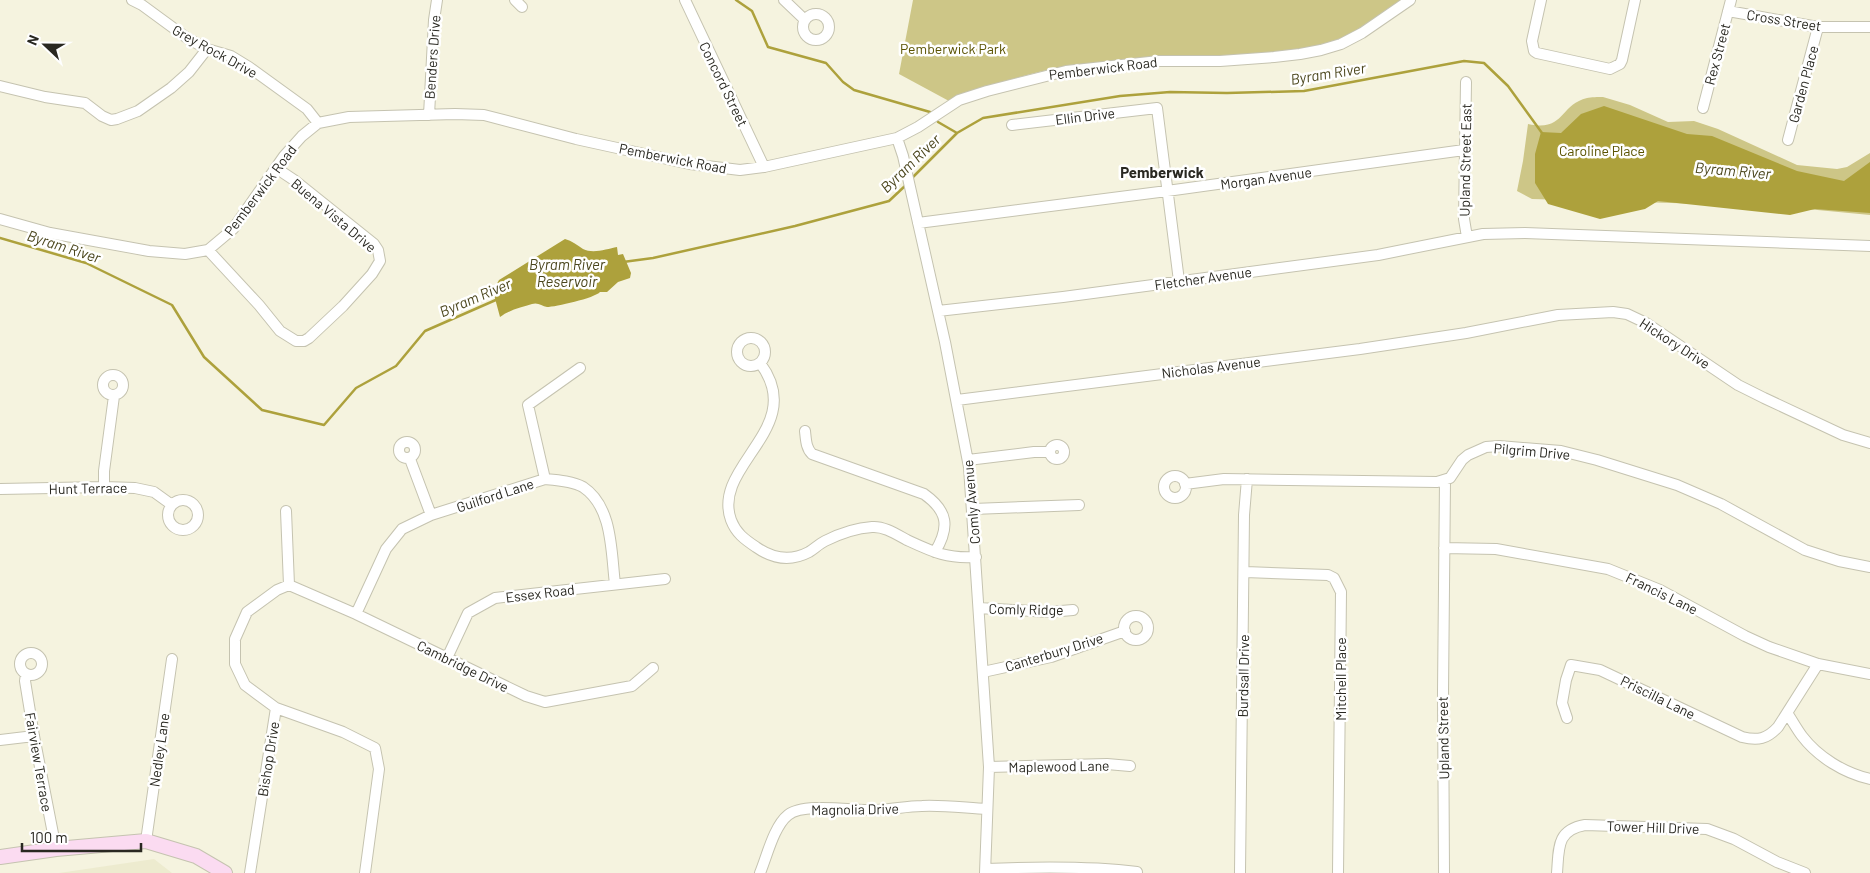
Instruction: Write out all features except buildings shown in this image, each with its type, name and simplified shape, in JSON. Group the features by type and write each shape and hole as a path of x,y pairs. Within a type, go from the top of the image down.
{"main road":[{"path":"0,857 146,841 196,856 225,873"}],"street":[{"name":"Grey Rock Drive","path":"132,0 142,5 187,38 207,49 231,56 249,67 307,109 318,123"},
{"name":"Benders Drive","path":"429,115 434,20 438,0"},
{"name":"Concord Street","path":"686,0 764,167"},
{"path":"784,0 805,20"},
{"name":"Pemberwick Road","path":"208,250 233,229 292,145 318,123 350,117 484,115 576,139 712,168 740,170 764,167 897,138 918,127 959,100 1066,70 1159,61 1220,61 1274,57 1321,50 1342,44 1362,33 1410,0"},
{"path":"1541,0 1532,41 1534,51 1610,69 1620,64 1622,60 1635,0"},
{"name":"Rex Street","path":"1702,108 1731,0"},
{"name":"Cross Street","path":"1728,12 1818,28 1870,26"},
{"name":"Garden Place","path":"1788,140 1818,28"},
{"path":"0,86 85,104 102,116 111,120 117,119 138,111 171,88 189,72 207,49"},
{"name":"Upland Street East","path":"1466,82 1464,150 1464,220 1466,237"},
{"name":"Ellin Drive","path":"1012,125 1157,108 1166,191"},
{"name":"Comly Avenue","path":"897,138 905,164 938,311 968,460 973,509 989,767 986,871"},
{"name":"Morgan Avenue","path":"918,223 1464,150"},
{"name":"Buena Vista Drive","path":"208,250 260,305 280,331 296,341 304,341 309,338 343,306 372,274 380,262 378,250 374,244 294,180 276,168"},
{"path":"1166,191 1179,281"},
{"path":"0,219 50,233 149,251 185,254 208,250"},
{"path":"1466,237 1483,234 1525,233 1870,246"},
{"name":"Fletcher Avenue","path":"938,311 1378,255 1466,237"},
{"name":"Hickory Drive","path":"1466,332 1558,316 1614,312 1627,314 1646,323 1750,391 1843,435 1870,444"},
{"name":"Nicholas Avenue","path":"957,400 1360,349 1466,332"},
{"path":"760,363 770,379 774,404 762,438 730,488 730,516 740,536 764,553 791,559 837,536 854,530 874,527 892,532 935,552 957,558 976,557"},
{"path":"545,479 528,405 580,368"},
{"path":"104,486 104,470 114,396"},
{"path":"805,431 806,443 812,454 924,494 937,504 943,512 944,527 942,538 935,552"},
{"name":"Pilgrim Drive","path":"1445,481 1450,478 1462,460 1468,455 1486,447 1499,446 1561,451 1677,485 1720,504 1805,550 1839,561 1870,567"},
{"path":"968,460 1034,452 1050,452"},
{"path":"410,458 431,515"},
{"name":"Guilford Lane","path":"356,614 386,548 402,529 431,515 545,479 564,481 583,487 599,503 607,522 615,584"},
{"path":"1185,484 1224,479 1445,481"},
{"name":"Burdsall Drive","path":"1240,873 1245,572 1244,515 1247,479"},
{"name":"Upland Street","path":"1444,873 1445,481"},
{"name":"Hunt Terrace","path":"0,489 104,486 154,492 172,505"},
{"path":"973,509 1079,506"},
{"path":"286,511 289,585"},
{"name":"Francis Lane","path":"1444,548 1496,549 1608,569 1642,581 1769,647 1818,664 1870,674"},
{"name":"Mitchell Place","path":"1245,572 1328,575 1334,578 1341,592 1338,873"},
{"name":"Essex Road","path":"447,658 468,613 495,598 665,579"},
{"name":"Bishop Drive","path":"250,873 276,708 245,685 235,664 235,639 247,612 277,590 289,585"},
{"name":"Cambridge Drive","path":"289,585 356,614 526,696 544,702 632,686 652,668"},
{"name":"Comly Ridge","path":"979,608 1049,612 1073,610"},
{"name":"Canterbury Drive","path":"983,672 1050,657 1125,631"},
{"name":"Nedley Lane","path":"146,841 172,659"},
{"path":"1818,664 1787,713 1801,735 1813,749 1844,770 1870,779"},
{"name":"Priscilla Lane","path":"1567,718 1562,702 1571,665 1600,670 1717,726 1750,739 1759,739 1770,735 1787,713"},
{"name":"Fairview Terrace","path":"26,674 34,736 56,850"},
{"path":"276,708 343,732 375,748 379,769 365,873"},
{"path":"0,740 34,736"},
{"name":"Maplewood Lane","path":"989,767 1106,764 1130,766"},
{"name":"Magnolia Drive","path":"760,873 776,831 782,821 789,814 798,810 827,808 875,810 923,806 987,809"},
{"name":"Tower Hill Drive","path":"1557,873 1561,841 1570,830 1585,825 1707,829 1734,839 1777,862 1805,873"},
{"path":"986,871 1116,869 1137,872"}],"shaded area":[{"path":"154,859 172,873 59,873"}],"green space":[{"name":"Pemberwick Park","path":"913,0 1401,0 1353,32 1316,46 1254,55 1170,56 1067,66 1007,80 949,101 899,74"},
{"name":"Caroline Place","path":"1603,97 1630,105 1668,122 1694,121 1718,129 1797,165 1837,169 1847,167 1870,153 1870,215 1776,206 1532,199 1517,191 1528,124 1549,124 1556,121 1578,101"}],"water":[{"name":"Caroline Place","path":"1604,106 1687,134 1712,136 1797,171 1844,181 1870,162 1870,213 1815,209 1790,215 1658,201 1645,209 1600,219 1548,204 1535,183 1535,154 1541,132 1561,133 1581,114"},
{"name":"Byram River Reservoir","path":"565,239 583,249 591,251 617,247 618,255 623,254 631,273 630,278 618,282 607,292 600,292 566,304 547,307 534,304 511,311 500,317 493,291 499,280"}],"waterway":[{"path":"736,0 752,11 768,47 826,63 843,82 854,90 930,112"},
{"name":"Byram River","path":"911,179 957,133 983,118 1120,96 1170,92 1304,91 1464,61 1484,63 1508,86 1542,133"},
{"path":"938,122 957,133"},
{"name":"Byram River","path":"623,262 653,258 795,226 889,201 906,185"},
{"name":"Byram River","path":"0,238 86,263 172,305 204,357 262,410 324,425 356,388 396,366 425,331 498,299"}],"district":[{"name":"Pemberwick","path":"1162,172"}]}
